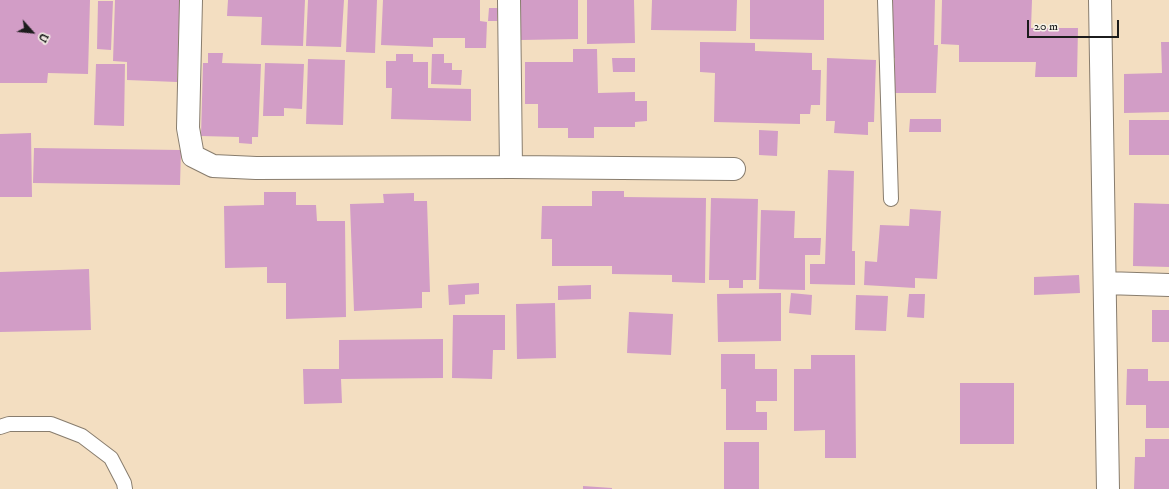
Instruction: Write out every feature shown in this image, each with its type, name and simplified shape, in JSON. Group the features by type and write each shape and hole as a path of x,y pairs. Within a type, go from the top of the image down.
{"street":[{"path":"191,0 188,128 193,156 213,166 734,169"},
{"path":"509,0 511,167"},
{"path":"1100,0 1108,489"},
{"path":"1105,283 1169,285"}],"lane":[{"path":"885,0 891,199"},
{"path":"0,427 9,424 51,424 82,436 111,458 124,483 125,489"}],"building":[{"path":"0,0 90,0 88,74 48,73 47,83 0,83"},
{"path":"115,0 180,0 177,82 127,80 127,62 113,61"},
{"path":"228,0 305,0 303,46 261,45 262,17 227,16"},
{"path":"308,0 344,0 341,47 306,46"},
{"path":"348,0 377,0 375,53 346,52"},
{"path":"383,0 480,0 480,21 487,22 486,48 465,48 465,38 433,38 433,47 381,45"},
{"path":"521,0 578,0 578,39 521,40"},
{"path":"587,0 634,0 635,43 587,44"},
{"path":"652,0 737,0 736,31 651,30"},
{"path":"750,0 824,0 824,40 750,39"},
{"path":"891,0 935,0 934,45 938,45 936,93 895,93 895,58 891,58"},
{"path":"942,0 1032,0 1031,28 1078,28 1077,77 1035,77 1036,62 959,62 959,45 941,44"},
{"path":"98,1 113,1 111,50 97,49"},
{"path":"489,8 498,8 497,21 488,21"},
{"path":"700,42 755,43 755,51 812,53 812,70 821,70 820,105 811,105 810,114 800,114 800,124 714,122 715,73 700,72"},
{"path":"1161,42 1169,42 1169,112 1124,113 1124,74 1162,73"},
{"path":"573,49 597,49 598,93 635,92 635,101 647,101 647,121 635,122 635,127 594,127 594,138 568,138 568,128 538,128 538,104 525,104 525,62 573,62"},
{"path":"208,53 223,53 222,63 261,64 258,137 252,137 252,144 239,143 239,137 201,136 203,63 208,63"},
{"path":"396,54 413,54 413,62 428,62 428,88 471,89 471,121 391,119 392,88 386,88 386,61 396,61"},
{"path":"432,54 444,54 444,63 452,63 452,70 462,70 461,85 431,84"},
{"path":"612,58 635,58 635,72 613,72"},
{"path":"827,58 876,60 874,122 868,122 868,135 834,133 835,121 826,121"},
{"path":"308,59 345,60 343,125 306,124"},
{"path":"265,63 304,64 302,109 284,108 284,116 263,116"},
{"path":"96,64 125,64 124,126 94,125"},
{"path":"910,119 941,119 941,132 909,132"},
{"path":"1129,120 1169,120 1169,155 1129,155"},
{"path":"759,130 778,131 777,156 759,155"},
{"path":"31,133 32,197 0,197 0,134"},
{"path":"34,148 181,150 180,185 33,183"},
{"path":"828,170 854,171 852,251 855,251 855,285 810,284 810,264 825,264"},
{"path":"592,191 624,191 624,197 706,198 705,283 672,282 672,275 612,274 612,266 552,266 552,239 541,239 542,206 592,206"},
{"path":"264,192 296,192 296,205 316,205 317,221 345,221 346,317 286,319 286,283 267,283 267,267 225,268 224,206 264,205"},
{"path":"414,193 414,201 427,201 430,292 422,292 422,308 354,311 350,204 384,203 383,194"},
{"path":"711,198 758,199 756,280 743,280 743,288 729,288 729,280 709,280"},
{"path":"1134,203 1169,204 1169,267 1133,266"},
{"path":"910,209 941,211 937,279 915,278 915,288 864,285 865,261 877,262 880,225 909,226"},
{"path":"761,210 795,211 794,238 821,238 820,255 805,255 805,290 759,289"},
{"path":"89,269 91,330 0,332 0,272"},
{"path":"1079,275 1080,293 1034,295 1034,277"},
{"path":"479,283 479,294 465,295 465,304 449,305 448,285"},
{"path":"591,285 591,299 558,300 558,286"},
{"path":"781,293 781,341 718,342 717,294"},
{"path":"791,293 812,295 811,315 789,313"},
{"path":"909,294 925,294 924,318 907,317"},
{"path":"856,295 888,296 886,331 855,330"},
{"path":"555,303 556,358 517,359 516,304"},
{"path":"1152,310 1169,310 1169,342 1152,342"},
{"path":"629,312 673,314 671,355 627,353"},
{"path":"453,315 505,315 505,350 493,350 492,379 452,378"},
{"path":"443,339 443,378 341,379 342,403 304,404 303,369 339,369 339,340"},
{"path":"721,354 755,354 755,369 777,369 777,401 756,401 756,412 767,412 767,430 726,430 726,389 721,389"},
{"path":"811,355 855,355 856,458 825,458 825,430 794,431 794,369 811,369"},
{"path":"1127,369 1148,369 1148,381 1169,381 1169,428 1146,428 1146,405 1126,405"},
{"path":"960,383 1014,383 1014,444 960,444"},
{"path":"1145,439 1169,439 1169,489 1134,489 1135,457 1145,457"},
{"path":"724,442 759,442 759,489 724,489"},
{"path":"583,486 612,488 612,489 583,489"}]}
